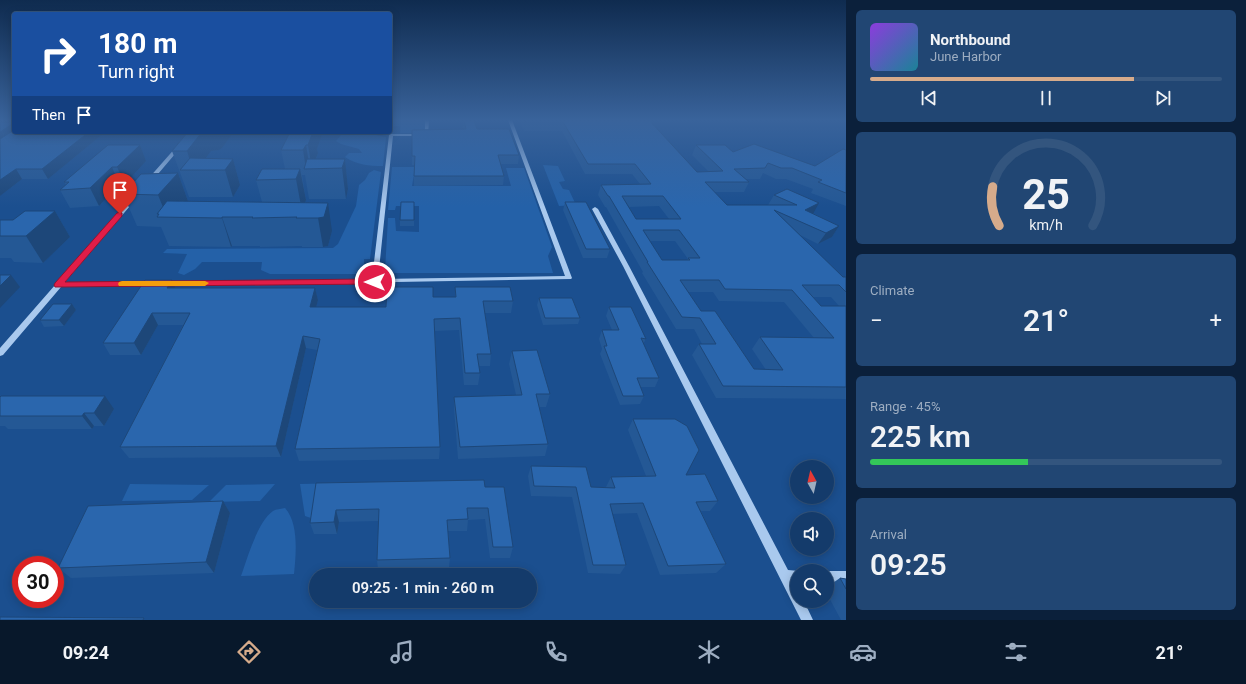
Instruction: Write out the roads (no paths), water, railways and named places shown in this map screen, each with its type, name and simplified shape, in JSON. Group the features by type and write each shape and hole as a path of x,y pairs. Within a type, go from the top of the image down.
{"street":[{"path":"146,185 178,149"},
{"path":"375,282 389,149"},
{"path":"58,285 375,282 569,278 521,149"},
{"path":"0,353 140,191"},
{"path":"595,209 629,272 807,620"},
{"path":"784,576 790,576"},
{"path":"834,577 846,577"}]}
